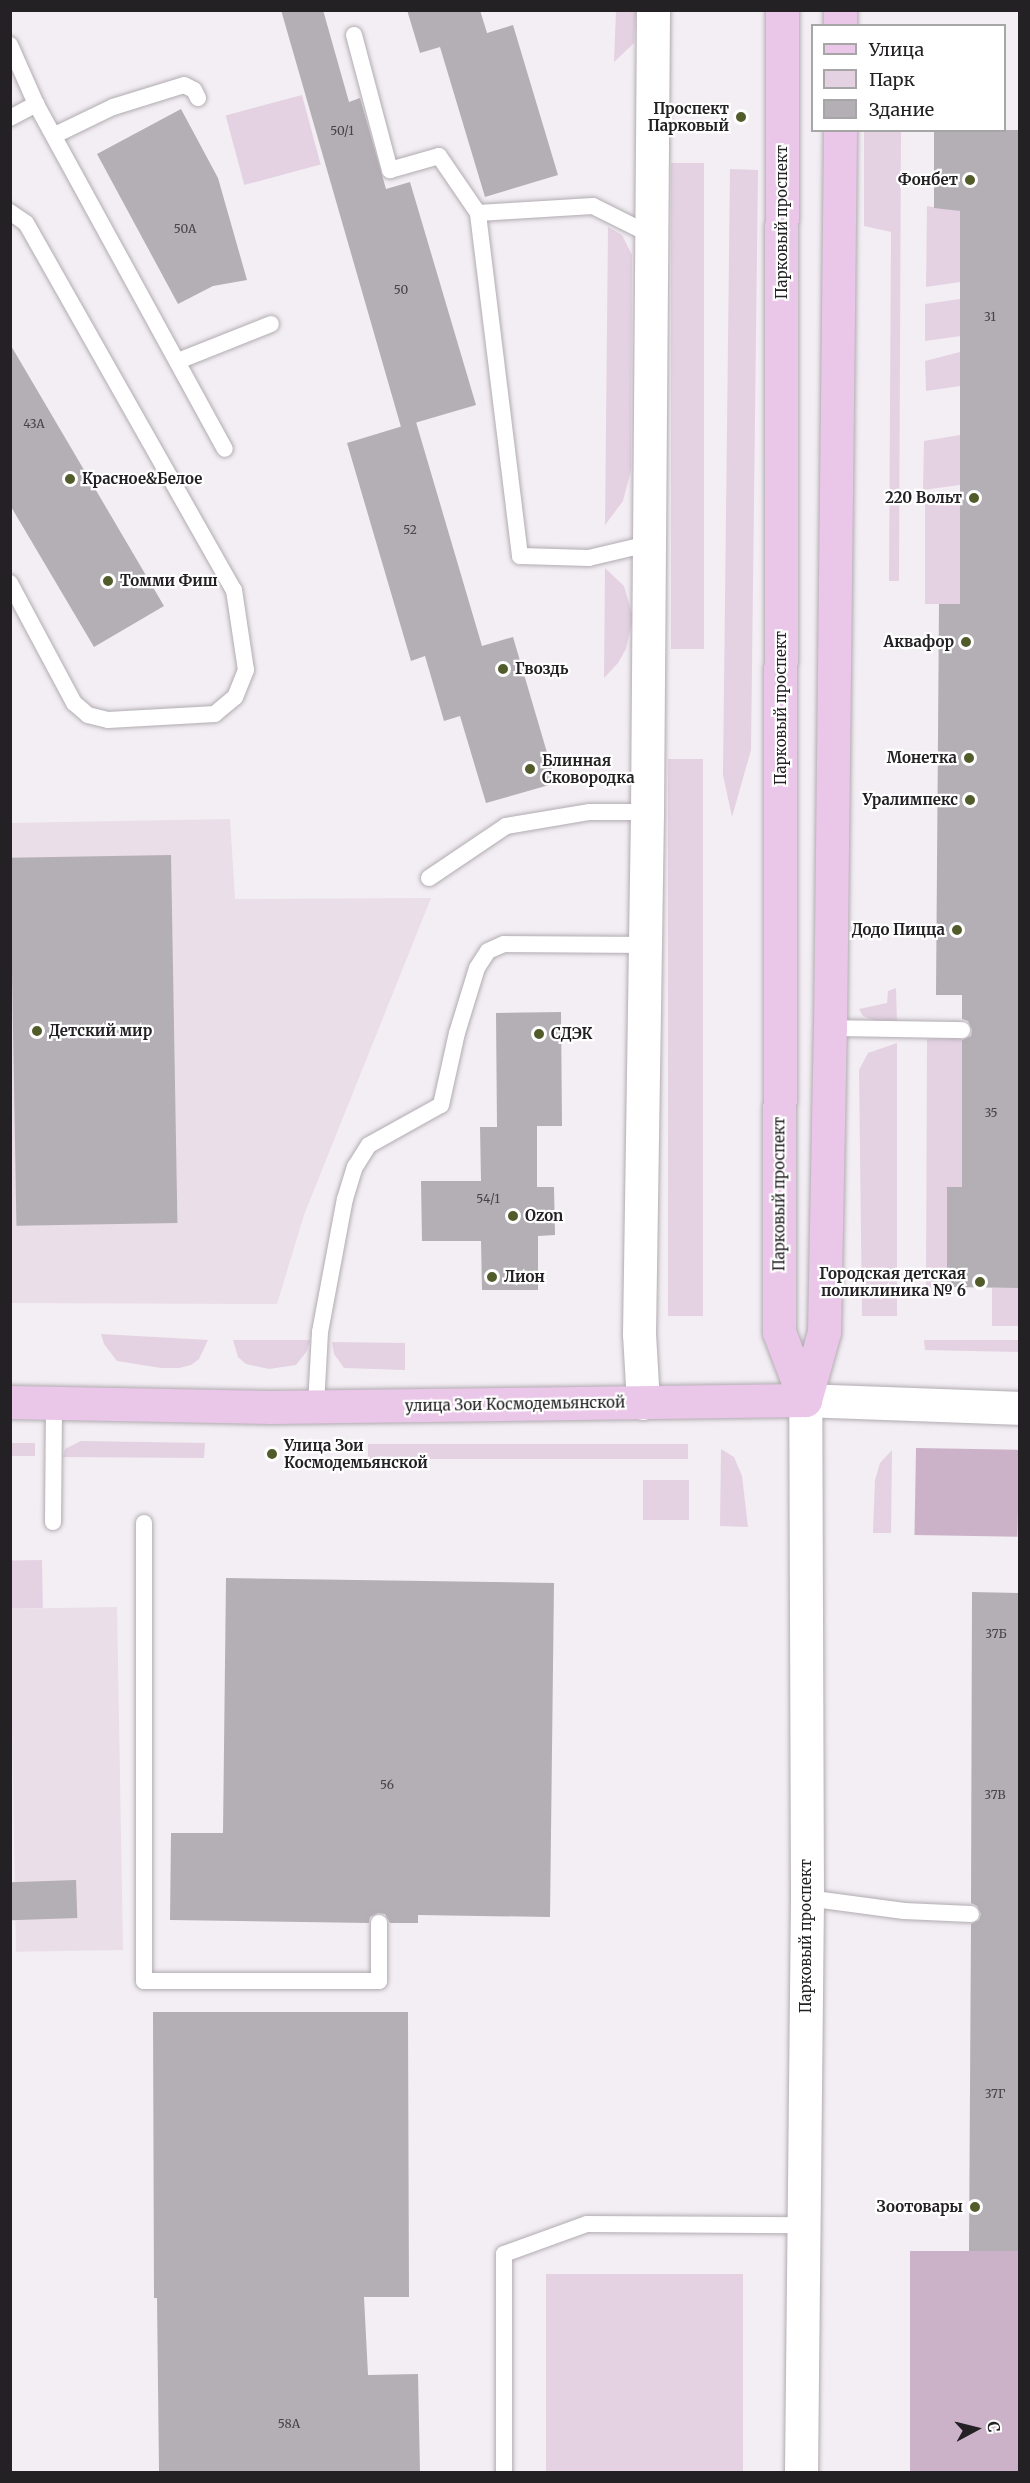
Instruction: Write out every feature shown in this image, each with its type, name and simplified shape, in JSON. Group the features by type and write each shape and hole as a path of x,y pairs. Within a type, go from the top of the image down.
{"main road":[{"name":"Парковый проспект","path":"782,10 779,1332 805,1400"},
{"name":"Парковый проспект","path":"805,1400 824,1332 830,1028 840,132"},
{"name":"улица Зои Космодемьянской","path":"10,1402 316,1406 805,1400"}],"street":[{"path":"643,1403 639,1334 647,812 652,10"},
{"name":"улица Зои Космодемьянской","path":"805,1400 1020,1408"},
{"name":"Парковый проспект","path":"801,2472 807,1898 805,1400"}],"lane":[{"path":"354,35 390,170 439,156 478,213 520,556 588,558 648,544"},
{"path":"10,45 36,104 225,449"},
{"path":"55,135 113,107 184,86 194,90 198,98"},
{"path":"10,118 36,104"},
{"path":"478,213 593,206 649,234"},
{"path":"10,212 26,223 234,590 246,670 235,697 214,714 108,720 88,715 74,703 10,583"},
{"path":"178,361 271,324"},
{"path":"429,878 506,826 590,812 647,812"},
{"path":"316,1406 320,1332 345,1199 355,1167 369,1145 441,1105 457,1033 477,968 488,951 504,944 645,945"},
{"path":"830,1028 962,1030"},
{"path":"52,1522 54,1402"},
{"path":"144,1523 144,1982 379,1982 379,1923"},
{"path":"807,1898 904,1911 970,1914"},
{"path":"504,2472 504,2253 586,2224 804,2225"}],"shaded area":[{"path":"230,819 235,899 431,898 304,1215 277,1304 11,1303 10,823"},
{"path":"916,1448 1019,1450 1017,1537 914,1535"},
{"path":"117,1607 123,1950 16,1952 10,1609"},
{"path":"910,2251 1019,2251 1019,2472 910,2472"}],"green space":[{"path":"616,11 636,11 634,43 614,62"},
{"path":"302,95 321,165 244,185 226,115"},
{"path":"864,132 901,132 899,581 889,581 891,232 864,226"},
{"path":"671,163 704,163 704,649 671,649"},
{"path":"730,169 758,170 751,750 732,817 723,775"},
{"path":"927,206 960,211 960,282 926,287"},
{"path":"608,227 622,235 632,255 631,470 623,501 605,525"},
{"path":"960,299 961,336 925,341 925,304"},
{"path":"960,352 960,386 926,391 925,361"},
{"path":"960,435 960,485 923,490 924,441"},
{"path":"925,497 960,497 960,604 925,604"},
{"path":"605,568 624,586 633,617 626,649 618,663 604,678"},
{"path":"668,759 703,759 703,1316 668,1316"},
{"path":"896,988 897,1023 878,1022 863,1016 859,1009 887,1003 888,991"},
{"path":"962,1038 962,1187 947,1187 947,1287 926,1287 927,1039"},
{"path":"897,1043 897,1316 862,1316 859,1070 868,1053"},
{"path":"992,1288 1019,1288 1019,1326 992,1326"},
{"path":"101,1334 208,1340 199,1359 191,1365 161,1368 117,1361 104,1344"},
{"path":"233,1340 310,1340 307,1351 296,1365 269,1369 246,1364 238,1357"},
{"path":"924,1340 1019,1340 1019,1352 925,1350"},
{"path":"332,1342 405,1343 405,1370 344,1368 334,1354"},
{"path":"81,1441 205,1443 204,1458 63,1457 65,1449"},
{"path":"11,1443 35,1443 35,1456 11,1456"},
{"path":"368,1444 688,1444 688,1459 368,1459"},
{"path":"721,1449 734,1457 742,1476 748,1527 720,1526"},
{"path":"892,1450 891,1533 873,1533 875,1480 880,1463"},
{"path":"643,1480 689,1480 689,1520 643,1520"},
{"path":"42,1560 43,1608 12,1609 11,1561"},
{"path":"546,2274 743,2274 743,2472 546,2472"}],"building":[{"path":"281,10 323,10 349,102 360,98 386,189 410,182 476,405 401,427"},
{"path":"407,10 480,10 487,33 513,25 558,175 485,197 440,47 420,53"},
{"path":"181,109 218,178 247,280 213,286 178,304 97,154"},
{"path":"1020,130 1020,1288 947,1287 947,1187 962,1187 962,1040 971,1036 972,1030 968,1021 962,1019 962,995 936,995 939,604 960,604 960,211 934,208 934,132"},
{"path":"10,344 164,606 94,647 10,505"},
{"path":"416,422 482,646 513,637 556,783 486,803 460,716 444,721 425,656 411,661 347,443"},
{"path":"171,855 177,1223 16,1226 10,858"},
{"path":"561,1012 562,1126 537,1126 537,1187 554,1187 555,1235 538,1236 538,1290 482,1290 481,1241 422,1241 421,1181 481,1181 480,1127 497,1127 496,1013"},
{"path":"226,1578 554,1583 550,1917 418,1915 418,1923 390,1923 385,1914 378,1913 370,1917 369,1923 170,1920 171,1833 223,1833"},
{"path":"972,1592 1020,1593 1020,2251 969,2251 971,1924 979,1920 981,1914 977,1906 971,1903"},
{"path":"76,1880 77,1918 11,1920 10,1882"},
{"path":"153,2012 408,2012 409,2297 364,2297 368,2375 418,2374 420,2472 159,2472 157,2298 154,2298"}],"place":[{"name":"Проспект Парковый","path":"741,117"},
{"name":"Фонбет","path":"970,180"},
{"name":"Красное&Белое","path":"70,479"},
{"name":"220 Вольт","path":"974,498"},
{"name":"Томми Фиш","path":"108,581"},
{"name":"Аквафор","path":"966,642"},
{"name":"Гвоздь","path":"503,669"},
{"name":"Монетка","path":"969,758"},
{"name":"Блинная Сковородка","path":"530,769"},
{"name":"Уралимпекс","path":"970,800"},
{"name":"Додо Пицца","path":"957,930"},
{"name":"Детский мир","path":"37,1031"},
{"name":"СДЭК","path":"539,1034"},
{"name":"Ozon","path":"513,1216"},
{"name":"Лион","path":"492,1277"},
{"name":"Городская детская поликлиника № 6","path":"980,1282"},
{"name":"Улица Зои Космодемьянской","path":"272,1454"},
{"name":"Зоотовары","path":"975,2207"}]}
